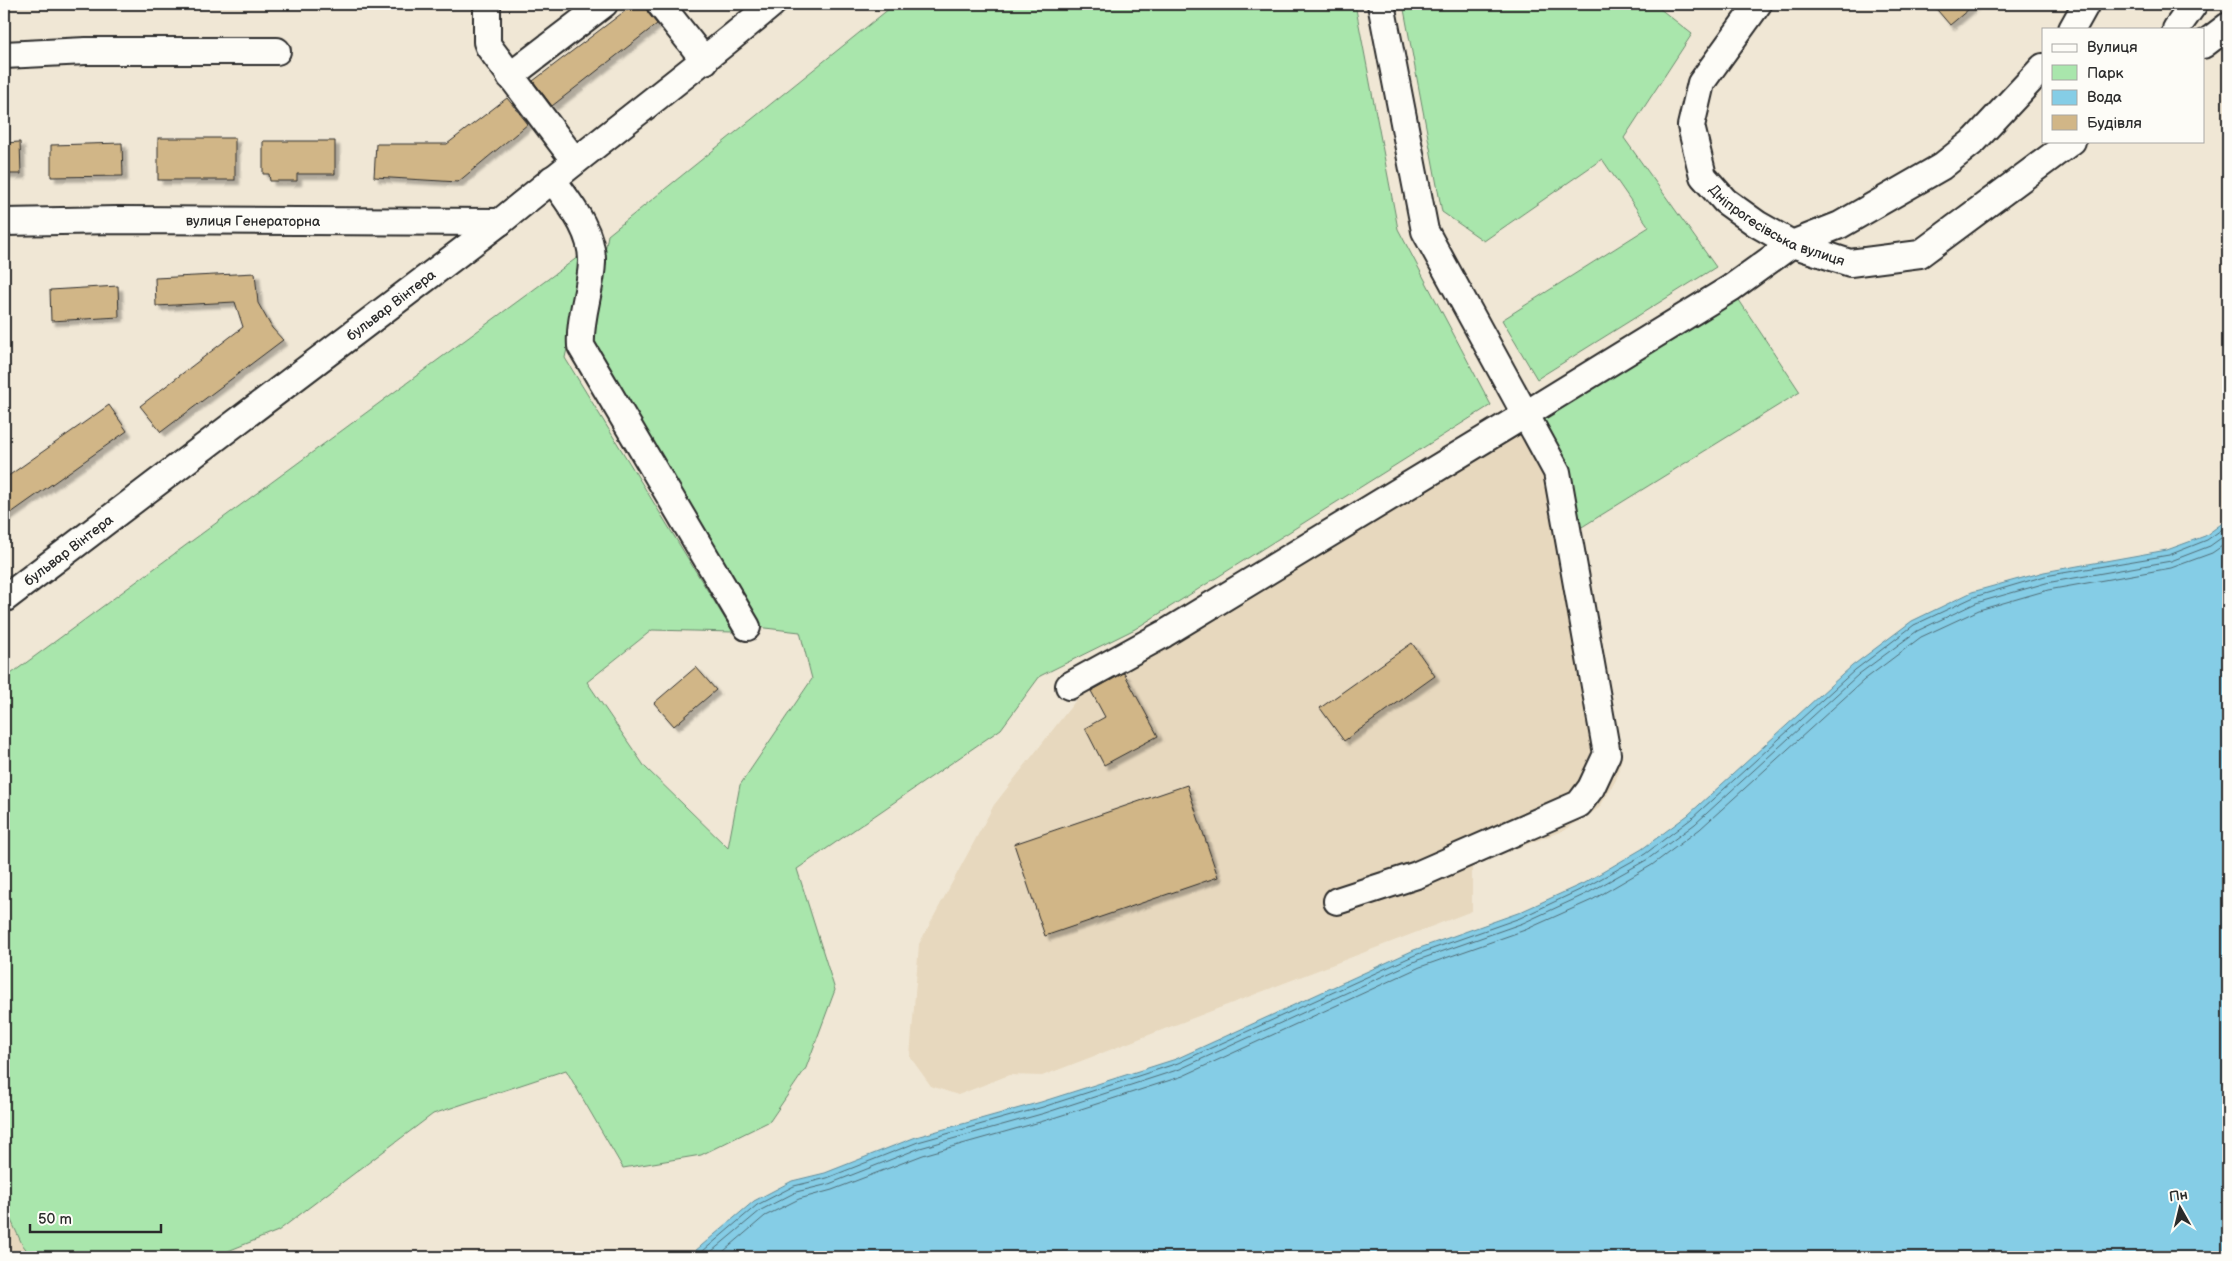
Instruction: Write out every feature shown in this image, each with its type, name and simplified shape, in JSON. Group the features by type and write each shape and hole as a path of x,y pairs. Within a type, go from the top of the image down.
{"street":[{"path":"487,4 487,42 510,76 575,161"},
{"path":"510,76 604,4"},
{"path":"660,4 705,61"},
{"name":"бульвар Вінтера","path":"4,599 500,222 552,179 705,61 772,4"},
{"path":"1336,901 1417,875 1579,804 1591,788 1607,754 1557,472 1425,230 1381,4"},
{"name":"Дніпрогесівська вулиця","path":"1758,4 1700,82 1691,126 1703,176 1725,201 1757,224 1792,244 1850,263 1920,254 1959,227 2071,142"},
{"path":"2073,28 2086,4"},
{"path":"2177,28 2194,4"},
{"path":"2204,44 2228,26"},
{"path":"4,55 86,51 277,52"},
{"path":"1069,686 1164,634 1526,414 1731,288 1792,244 1840,225 1941,167 1975,140 2042,68"},
{"path":"552,179 574,211 589,240 592,261 580,334 581,346 747,627"},
{"name":"вулиця Генераторна","path":"4,222 118,220 500,222"}],"shaded area":[{"path":"1538,418 1564,466 1622,757 1616,780 1599,808 1565,830 1472,865 1472,911 1042,1076 1009,1075 958,1095 931,1086 910,1057 919,944 994,805 1087,686"},
{"path":"4,1205 22,1244 32,1257 4,1257"}],"green space":[{"path":"895,4 1351,4 1356,9 1398,229 1491,405 1135,629 1040,676 1001,729 797,869 835,990 806,1068 770,1121 701,1155 623,1168 566,1070 433,1114 278,1231 213,1257 32,1257 22,1244 4,1205 4,679 578,257 582,274 565,358 733,632 652,630 587,682 645,767 728,848 740,785 812,679 800,632 756,627 587,349 608,235"},
{"path":"1403,4 1654,4 1692,34 1624,138 1716,267 1537,379 1502,320 1649,227 1602,159 1484,241 1442,212"},
{"path":"1735,294 1800,392 1577,530 1538,418"}],"water":[{"path":"2228,519 2228,1257 688,1257 754,1201 792,1181 825,1173 916,1137 1041,1102 1176,1059 1414,950 1518,913 1584,883 1642,849 1688,815 1852,666 1912,621 1972,592 2044,572 2167,550 2205,536"}],"building":[{"path":"634,4 645,4 648,13 657,24 552,106 533,81"},
{"path":"1932,4 1975,4 1950,25"},
{"path":"507,98 528,124 458,182 374,177 376,144 447,144"},
{"path":"158,138 235,138 235,180 158,180"},
{"path":"263,141 335,141 335,174 297,174 297,181 270,181 269,174 263,174"},
{"path":"20,142 21,174 4,174 4,143"},
{"path":"122,143 123,176 51,177 51,145"},
{"path":"255,273 258,303 272,328 283,340 161,432 140,406 243,327 235,302 156,306 155,278"},
{"path":"118,286 119,317 51,321 50,290"},
{"path":"109,405 127,431 4,518 4,479"},
{"path":"1412,643 1435,676 1344,741 1320,708"},
{"path":"696,667 716,690 674,726 654,703"},
{"path":"1124,673 1158,736 1104,765 1085,728 1105,717 1091,691"},
{"path":"1187,785 1218,877 1045,936 1014,844"}]}
